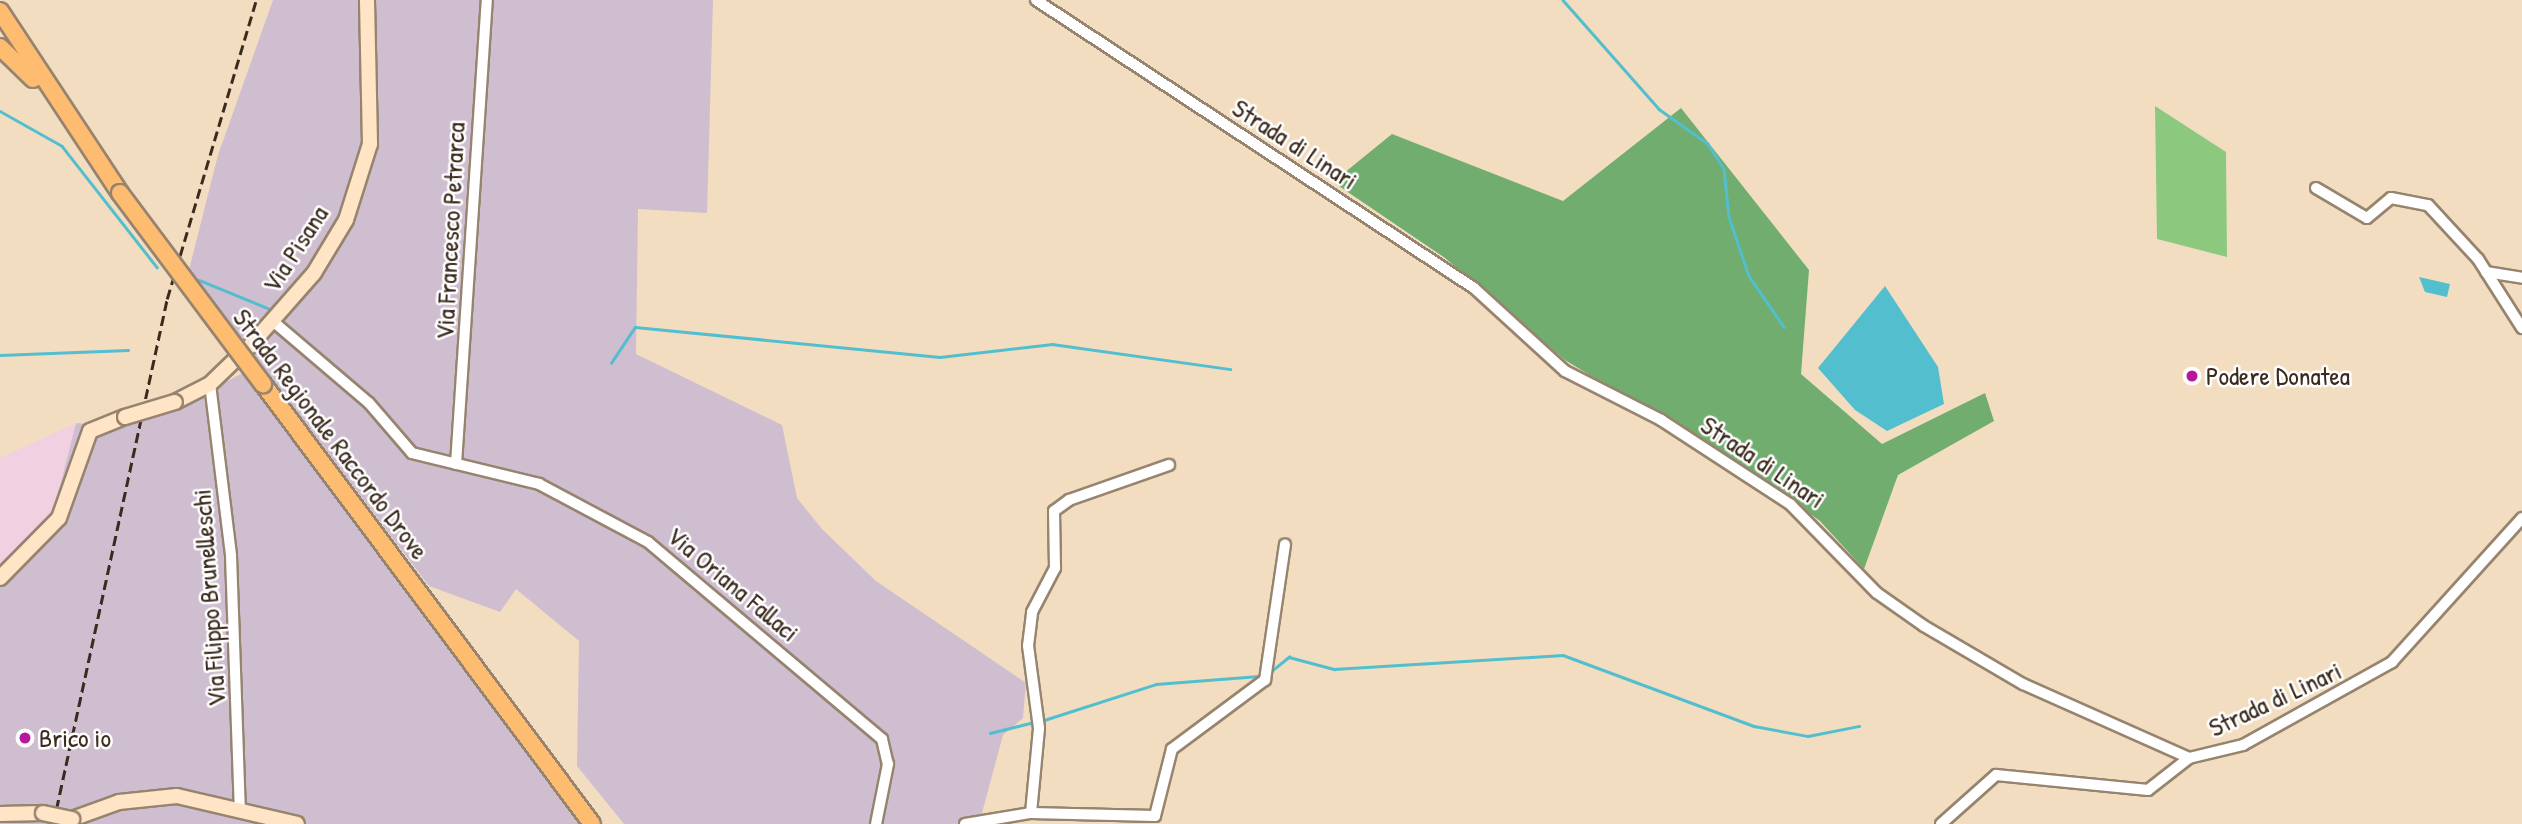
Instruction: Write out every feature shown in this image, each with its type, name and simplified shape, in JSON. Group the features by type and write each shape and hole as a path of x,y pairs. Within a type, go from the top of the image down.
{"main road":[{"path":"2,0 33,72"},
{"path":"0,11 33,72"},
{"path":"0,47 33,72"},
{"name":"Strada Regionale Raccordo Drove","path":"33,72 89,161 120,193 592,824"}],"street":[{"name":"Via Pisana","path":"249,347 275,323 346,220 370,144 367,0"},
{"name":"Via Francesco Petrarca","path":"456,464 487,0"},
{"name":"Strada di Linari","path":"1036,0 1474,288 1565,371 1661,420 1790,504 1823,531 1857,575 1924,626 2023,684 2189,758 2254,740 2392,662 2522,518"},
{"path":"2316,188 2367,218 2391,198 2428,205 2486,272 2522,328"},
{"path":"2486,272 2522,278"},
{"name":"Via Oriana Fallaci","path":"275,323 369,403 412,453 539,484 648,542 871,729 887,750 888,764 876,824"},
{"path":"0,578 59,518 90,431 125,416 176,402 210,384 235,360"},
{"name":"Via Filippo Brunelleschi","path":"210,384 232,565 240,810"},
{"path":"1031,813 1038,722 1028,646 1032,612 1055,568 1054,511 1069,500 1169,465"},
{"path":"965,824 1031,813 1150,822 1172,749 1265,680 1285,544"},
{"path":"1941,824 1996,775 2148,790 2189,758"},
{"path":"0,814 43,813 72,819 161,797 240,810 297,824"}],"shaded area":[{"path":"273,0 713,0 707,213 638,209 636,354 782,425 797,498 822,529 876,581 1026,683 1023,718 1003,735 979,824 624,824 577,766 579,641 516,589 500,612 429,586 189,270 218,155"},
{"path":"243,373 582,824 0,824 0,572 54,510 76,423 120,427 163,414"},
{"path":"76,423 54,510 0,572 0,458"}],"green space":[{"path":"2155,106 2226,152 2227,257 2157,239"},
{"path":"1681,108 1809,270 1801,374 1882,444 1985,393 1994,421 1898,475 1864,569 1820,521 1774,488 1565,360 1445,258 1333,182 1392,134 1563,201"}],"water":[{"path":"2419,277 2450,284 2447,297 2425,292"},
{"path":"1885,286 1938,367 1944,404 1887,431 1855,410 1818,368"}],"waterway":[{"path":"1563,0 1659,109 1708,144 1724,169 1729,217 1749,276 1784,327"},
{"path":"0,111 62,146 157,267"},
{"path":"199,280 270,309"},
{"path":"611,363 635,327 940,357 1052,344 1230,369"},
{"path":"0,355 128,350"},
{"path":"1269,673 1289,657 1334,669 1563,655 1754,726 1808,736 1859,726"},
{"path":"1041,721 1156,684 1259,676"},
{"path":"990,733 1034,722"}],"railway":[{"path":"53,824 167,299 256,0"}],"place":[{"name":"Podere Donatea","path":"2192,376"},
{"name":"Brico io","path":"25,738"}]}
